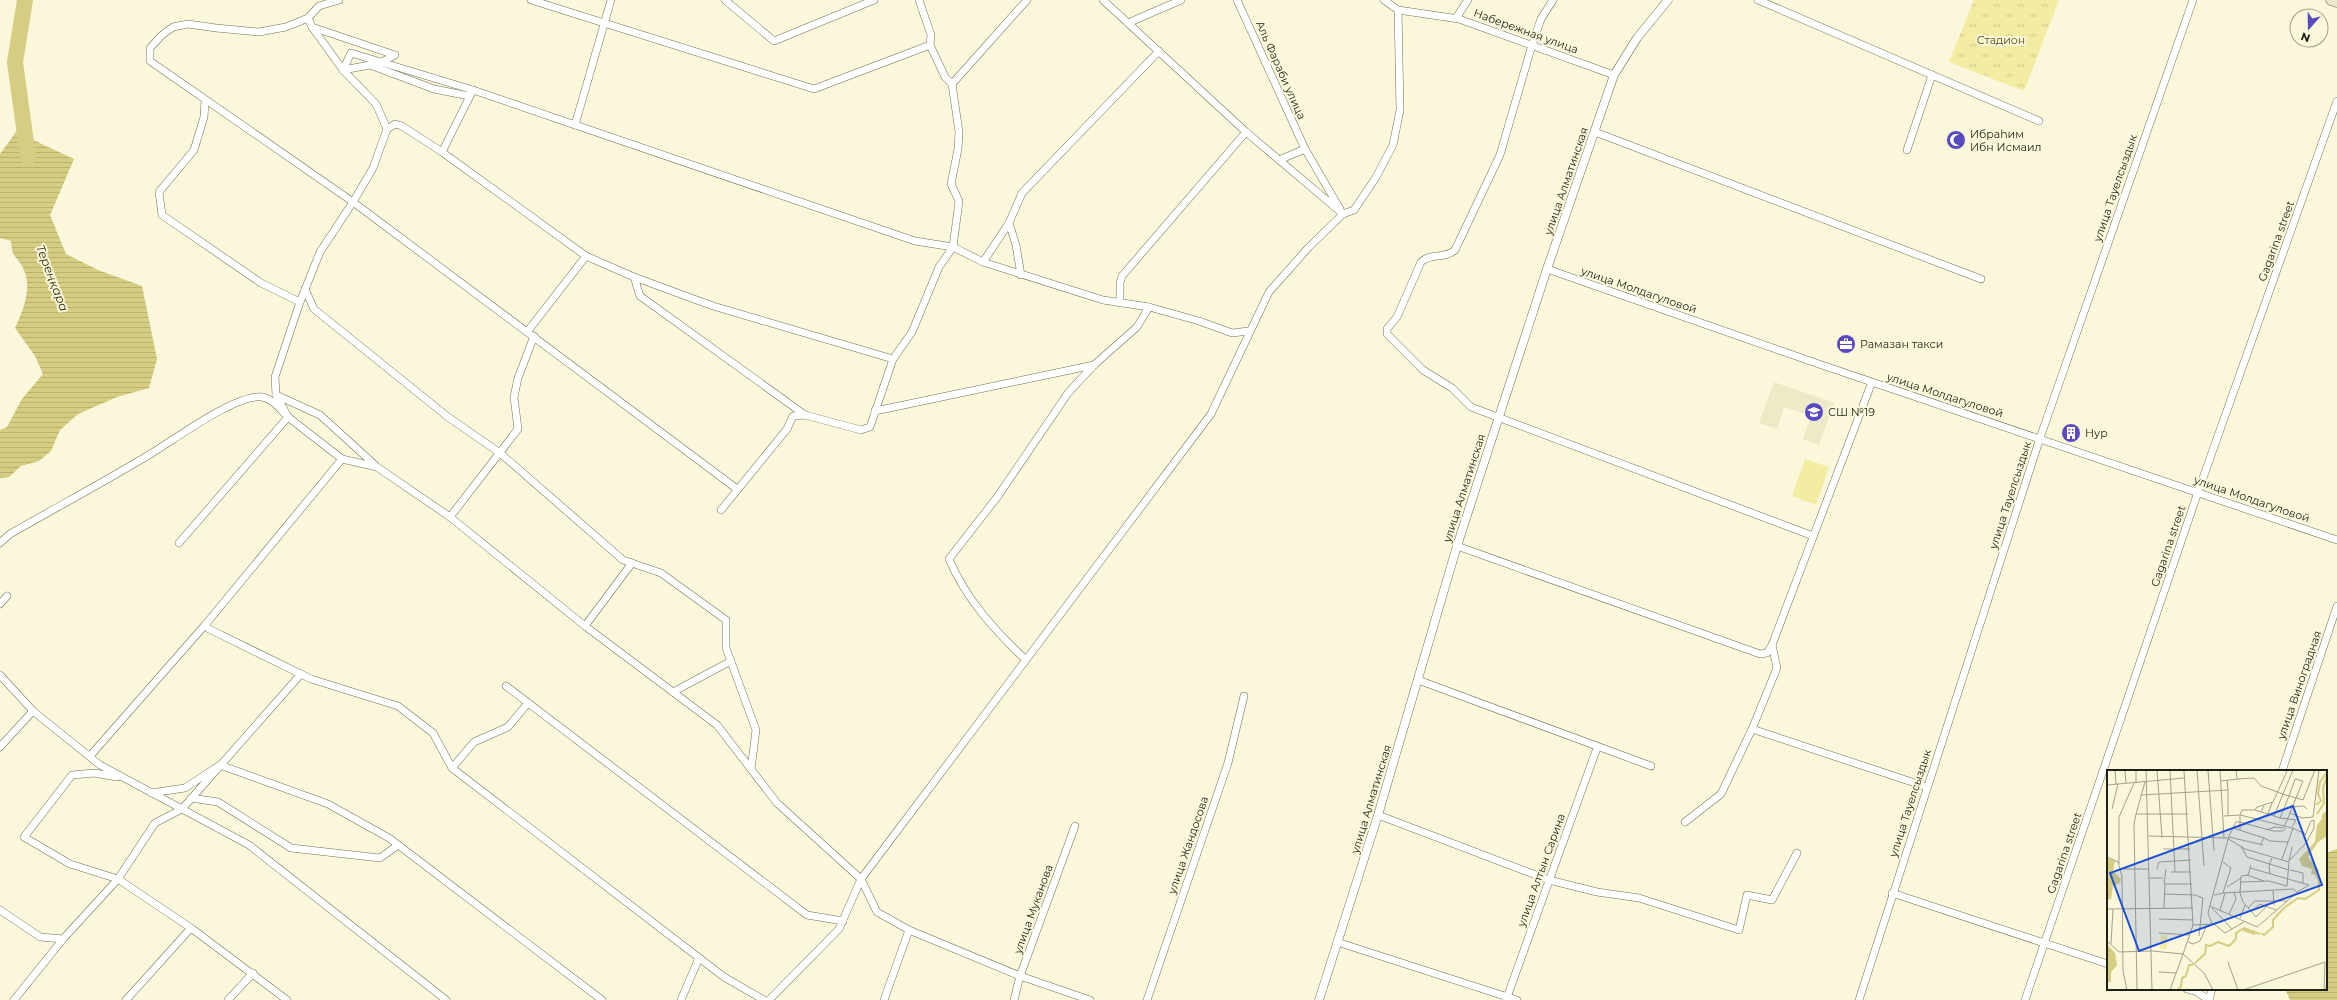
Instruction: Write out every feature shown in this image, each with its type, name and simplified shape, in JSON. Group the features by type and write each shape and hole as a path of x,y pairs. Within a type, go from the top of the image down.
{"main road":[{"path":"2331,0 2337,2"}],"street":[{"path":"339,0 319,6 308,18 286,27 260,32 188,24 173,27 162,35 150,48 150,61 205,101 354,202 737,489"},
{"path":"531,0 814,89 930,45"},
{"path":"575,124 611,0"},
{"path":"725,0 774,41 874,0"},
{"path":"720,510 787,429 793,416 805,415 861,430 870,427 893,359 912,332 939,267 953,247 959,201 951,184 958,149 959,132 952,84 945,77 930,45 931,35 919,0"},
{"path":"952,84 1027,0"},
{"path":"1103,0 1246,132 1343,214"},
{"path":"1128,23 1181,0"},
{"name":"Аль Фараби улица","path":"1237,0 1304,149 1343,214"},
{"name":"Набережная улица","path":"1384,0 1398,10 1456,18 1614,75"},
{"path":"1456,18 1468,0"},
{"path":"1553,0 1541,19 1532,45 1500,155 1455,250 1450,255 1424,258 1421,262 1397,318 1387,329 1391,339 1423,370 1452,388 1471,407 1813,536"},
{"name":"улица Алматинская","path":"1319,1000 1378,815 1457,546 1547,269 1614,75 1637,38 1668,0"},
{"path":"1758,0 2039,121"},
{"name":"улица Тауелсыздык","path":"1859,1000 1892,893 2040,438 2193,0"},
{"path":"769,1000 839,929 861,879 1211,414 1249,331 1269,292 1309,247 1343,214 1354,210 1393,145 1400,110 1398,10"},
{"path":"308,18 312,27 343,70 376,104 388,129"},
{"path":"312,27 395,55 381,62 343,70"},
{"path":"983,262 1008,223 1022,193 1159,51"},
{"path":"343,70 351,53 471,93 575,124 915,241 953,247 983,262 1021,275 1103,300 1149,307 1199,321 1232,333 1249,331"},
{"path":"370,65 434,89 471,93"},
{"path":"1907,150 1932,75"},
{"path":"442,152 471,93"},
{"path":"205,101 204,117 194,150 159,192 162,215 261,283 300,302"},
{"name":"Gagarina street","path":"2025,1000 2045,945 2198,492 2337,101"},
{"path":"288,417 276,395 275,377 300,302 320,252 354,202 373,168 388,129 395,124 402,126 442,152 586,256 634,277 713,306 893,359"},
{"path":"1120,303 1120,282 1126,271 1246,132"},
{"path":"1595,132 1981,279"},
{"path":"1279,160 1304,149"},
{"path":"1008,223 1016,245 1021,275"},
{"path":"527,332 586,256"},
{"name":"улица Молдагуловой","path":"1547,269 1872,382 2337,540"},
{"path":"634,277 640,296 805,415"},
{"path":"306,289 314,309 448,417 500,453 624,560 662,573 726,620 726,648 756,730 751,769"},
{"path":"1026,660 990,625 974,603 949,559 998,496 1068,393 1094,365 1137,327 1149,307"},
{"path":"450,517 518,429 514,397 518,378 534,336"},
{"path":"875,411 1094,365"},
{"path":"1457,546 1760,654 1767,653 1772,645 1872,382"},
{"path":"276,395 320,415 377,467 450,517 585,626 717,725 777,803 861,879 877,912 909,930 1020,976 1090,1000"},
{"path":"0,543 10,534 153,453 194,425 247,399 261,397 273,401 288,417 342,459 377,467"},
{"path":"179,543 288,417"},
{"path":"90,756 205,625 342,459"},
{"path":"585,626 632,563"},
{"path":"0,604 7,596"},
{"name":"улица Виноградная","path":"2282,770 2337,606"},
{"path":"205,625 209,629 301,674 398,706 433,733 452,768 724,977 764,1000"},
{"path":"1685,822 1721,794 1752,729 1777,668 1772,645"},
{"path":"673,692 731,661"},
{"path":"14,1000 63,939 118,878 155,822 182,809 301,674"},
{"path":"0,675 33,711 100,765 249,845 446,1000"},
{"path":"1418,680 1597,748 1651,766"},
{"path":"506,686 807,915 843,921"},
{"name":"улица Жандосова","path":"1147,1000 1228,763 1244,696"},
{"path":"452,768 474,742 508,727 528,703"},
{"path":"0,747 33,711"},
{"path":"1752,729 1927,787"},
{"name":"улица Алтын Сарина","path":"1506,998 1597,748"},
{"path":"151,793 185,788 220,765"},
{"path":"220,765 328,804 398,845 602,1000"},
{"path":"124,778 94,773 72,775 24,837 70,864 118,878 191,928 287,1000"},
{"path":"191,798 218,802 291,848 380,858 398,845"},
{"path":"1378,815 1549,880 1597,892 1639,898 1739,930 1747,895 1772,900 1796,853"},
{"name":"улица Муканова","path":"1014,1000 1020,976 1075,826"},
{"path":"1892,893 2045,945 2107,964"},
{"path":"0,910 40,937 63,939"},
{"path":"126,1000 191,928"},
{"path":"884,1000 909,930"},
{"path":"1337,942 1506,998 1517,1000"},
{"path":"681,1000 699,958"},
{"path":"228,1000 253,973"},
{"path":"2190,990 2197,992 2209,1000 2212,990"}],"shaded area":[{"name":"СШ №19","path":"1774,382 1834,403 1819,445 1803,439 1811,416 1784,407 1777,429 1759,423"}],"green space":[{"name":"Стадион","path":"1974,0 2059,0 2024,91 1949,62"},
{"path":"1805,459 1829,467 1816,505 1792,496"}],"water":[{"path":"16,132 74,159 50,215 66,254 98,270 142,286 157,359 149,388 117,397 78,414 60,430 51,451 39,461 21,466 9,477 0,478 0,430 7,427 22,399 43,374 35,356 15,328 26,298 26,275 21,264 13,254 11,241 0,238 0,154"},
{"path":"2337,849 2337,1000 2290,1000 2285,990 2327,990 2327,853"}],"waterway":[{"name":"Тереңқара","path":"25,0 15,62 28,157"}],"place":[{"name":"Ибраһим Ибн Исмаил","path":"1956,140"},
{"name":"Рамазан такси","path":"1846,344"},
{"name":"СШ №19","path":"1814,412"},
{"name":"Нур","path":"2071,433"}]}
